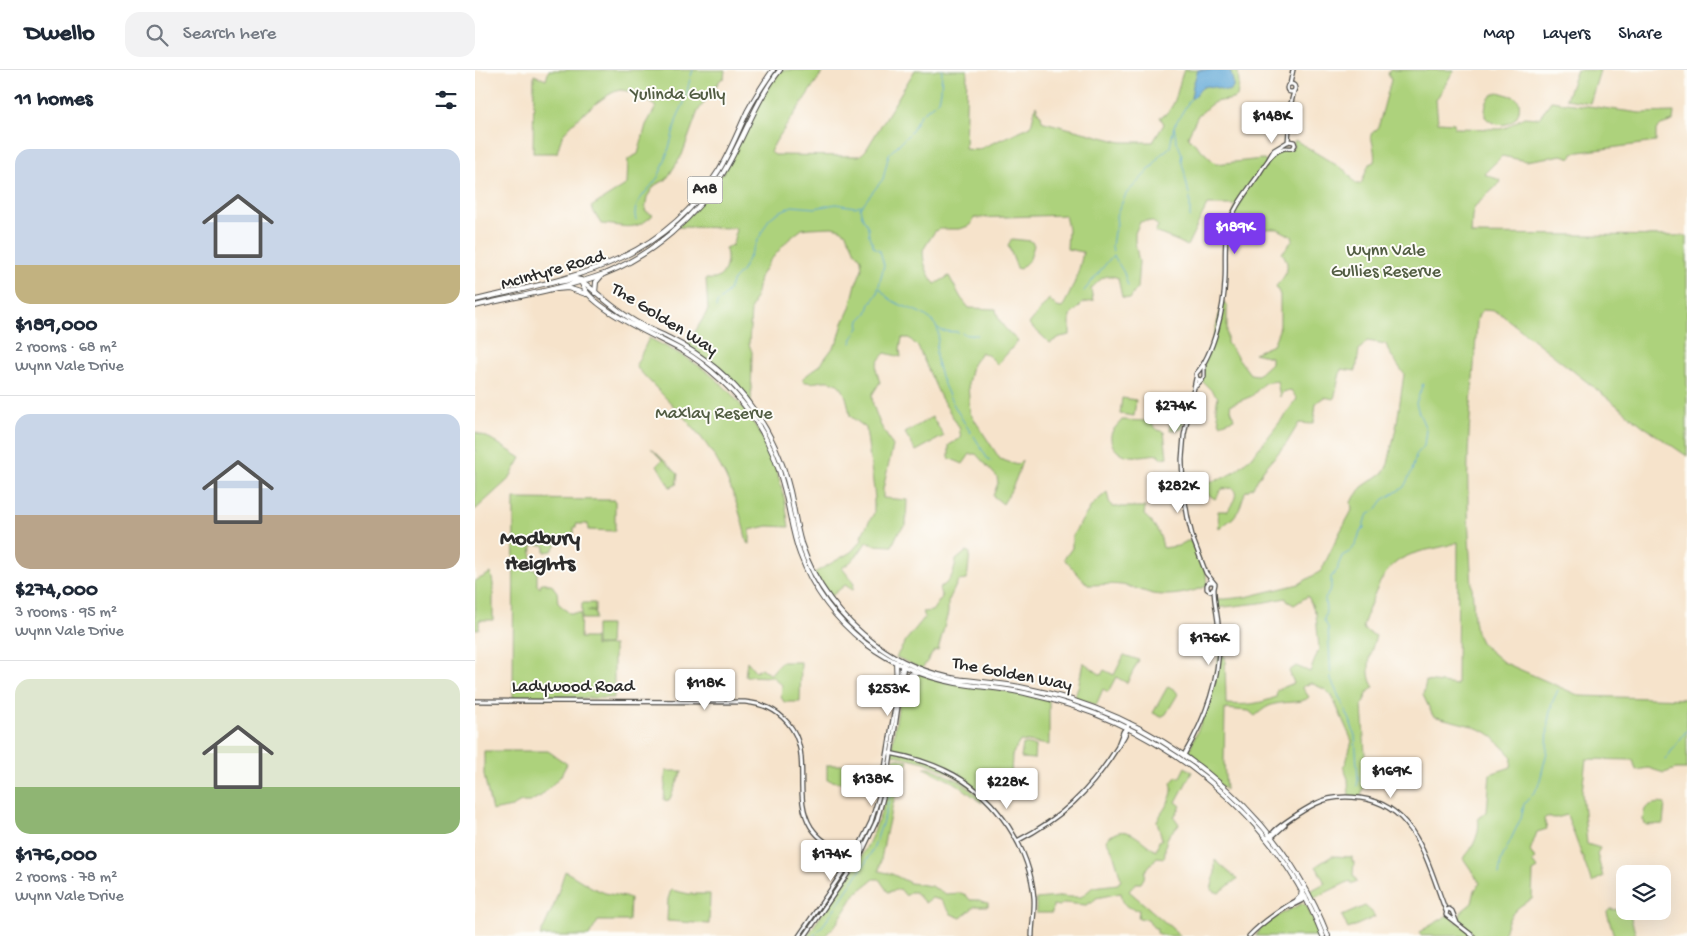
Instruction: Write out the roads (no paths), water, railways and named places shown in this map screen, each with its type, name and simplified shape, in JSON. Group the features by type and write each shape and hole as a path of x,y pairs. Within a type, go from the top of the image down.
{"main road":[{"name":"McIntyre Road","path":"475,300 594,270 643,247 670,227 693,204 719,169 752,104 773,70"},
{"name":"McIntyre Road","path":"475,306 548,290 605,273 639,256 664,239 699,205 723,173 762,96 780,70"},
{"path":"1288,148 1291,103 1295,88 1292,84 1293,71"},
{"path":"1291,103 1287,88 1292,84"},
{"path":"1289,91 1294,91"},
{"path":"1267,162 1278,150 1292,149 1294,143 1289,142"},
{"path":"1195,387 1204,377 1204,364 1216,330 1223,301 1226,242 1229,223 1239,201 1275,150 1289,142"},
{"path":"543,284 553,284 575,278 581,280 594,270"},
{"path":"595,293 596,282 605,273"},
{"name":"The Golden Way","path":"581,280 595,293 631,319 686,347 713,366 732,384 754,411 769,435 781,460 801,545 809,565 823,590 837,609 859,632 903,665 949,677 1020,687 1054,695 1085,705 1128,726 1185,763 1234,803 1269,837"},
{"name":"The Golden Way","path":"581,280 583,287 591,296 630,324 694,358 729,388 748,410 765,436 776,462 785,489 795,539 806,568 817,589 835,613 852,631 869,645 920,674 954,683 1009,690 1043,697 1093,712 1162,741 1184,755 1230,793 1289,860 1304,889 1311,898 1328,936"},
{"path":"548,290 568,288 591,296"},
{"path":"655,337 664,336 668,343"},
{"path":"1185,763 1184,755 1203,720 1216,680 1219,656 1215,584 1206,573 1190,528 1182,479 1184,435 1195,387 1195,374 1204,364"},
{"path":"1199,371 1203,373"},
{"path":"1196,378 1201,380"},
{"path":"1206,573 1207,587 1215,600"},
{"path":"1207,584 1212,582"},
{"path":"1209,590 1214,589"},
{"path":"896,662 897,687"},
{"path":"805,936 856,862 871,836 880,812 891,754 903,665"},
{"path":"799,936 852,860 865,837 875,813 882,786 897,687 903,665"},
{"path":"902,682 908,675 920,674"},
{"name":"Ladywood Road","path":"475,700 745,702 770,708 794,730 799,742 802,764 802,798 807,819 818,837 856,862"},
{"path":"1017,841 1047,824 1074,803 1098,777 1126,733 1128,726"},
{"path":"887,753 925,762 954,775 971,787 1003,819 1017,841 1029,868 1034,900 1032,936"},
{"path":"1177,757 1184,755"},
{"path":"1269,837 1313,805 1337,798 1365,799 1387,808 1400,817 1413,830 1447,910 1446,915 1451,915"},
{"path":"1304,889 1323,936"},
{"path":"1249,936 1267,920 1297,900 1304,889"},
{"path":"1285,908 1296,904 1306,897"},
{"path":"1297,900 1306,897 1311,898"},
{"path":"1447,910 1452,911 1451,915 1457,923 1473,936"}],"water":[{"path":"1198,70 1230,70 1233,88 1228,91 1211,86 1205,87 1191,98"}],"waterway":[{"path":"636,220 635,214 638,202 658,177 664,163 693,70"},
{"path":"851,343 859,328 860,320 867,313 870,304 877,294 884,265 880,251 874,247 869,236 868,227 860,208 883,179 889,154 912,131 920,115 939,100 942,70"},
{"path":"1128,286 1124,273 1114,256 1112,246 1117,225 1116,216 1126,194 1153,166 1159,156 1170,147 1174,126 1191,98"},
{"path":"1174,127 1182,154 1181,160 1185,174"},
{"path":"1185,176 1189,194"},
{"path":"1190,197 1190,218"},
{"path":"716,308 717,303 728,292 733,280 741,272 769,219 777,213 792,206 815,208 836,204 855,207 861,205"},
{"path":"1084,291 1113,255"},
{"path":"880,288 892,301 923,314 938,329 936,356 941,377 954,406 971,433"},
{"path":"938,328 942,331 958,332"},
{"path":"962,333 978,335"},
{"path":"1357,786 1355,736 1350,720 1331,680 1328,627 1324,620 1326,611 1325,599 1331,588 1331,577 1338,569 1342,556 1351,551 1356,544 1368,515 1376,510 1383,500 1404,487 1412,471 1416,455 1424,446 1426,429 1416,403 1423,384"},
{"path":"974,436 987,458 991,461"},
{"path":"1499,875 1501,860 1521,818 1524,804 1536,790 1540,780 1547,752 1548,721 1552,703 1558,690"},
{"path":"1665,760 1687,730"},
{"path":"813,936 824,924 874,847 885,815 895,774"}],"district":[{"name":"Modbury Heights","path":"540,552"}],"park label":[{"name":"Yulinda Gully","path":"678,95"},
{"name":"Wynn Vale Gullies Reserve","path":"1386,261"},
{"name":"Maxlay Reserve","path":"714,414"}]}
